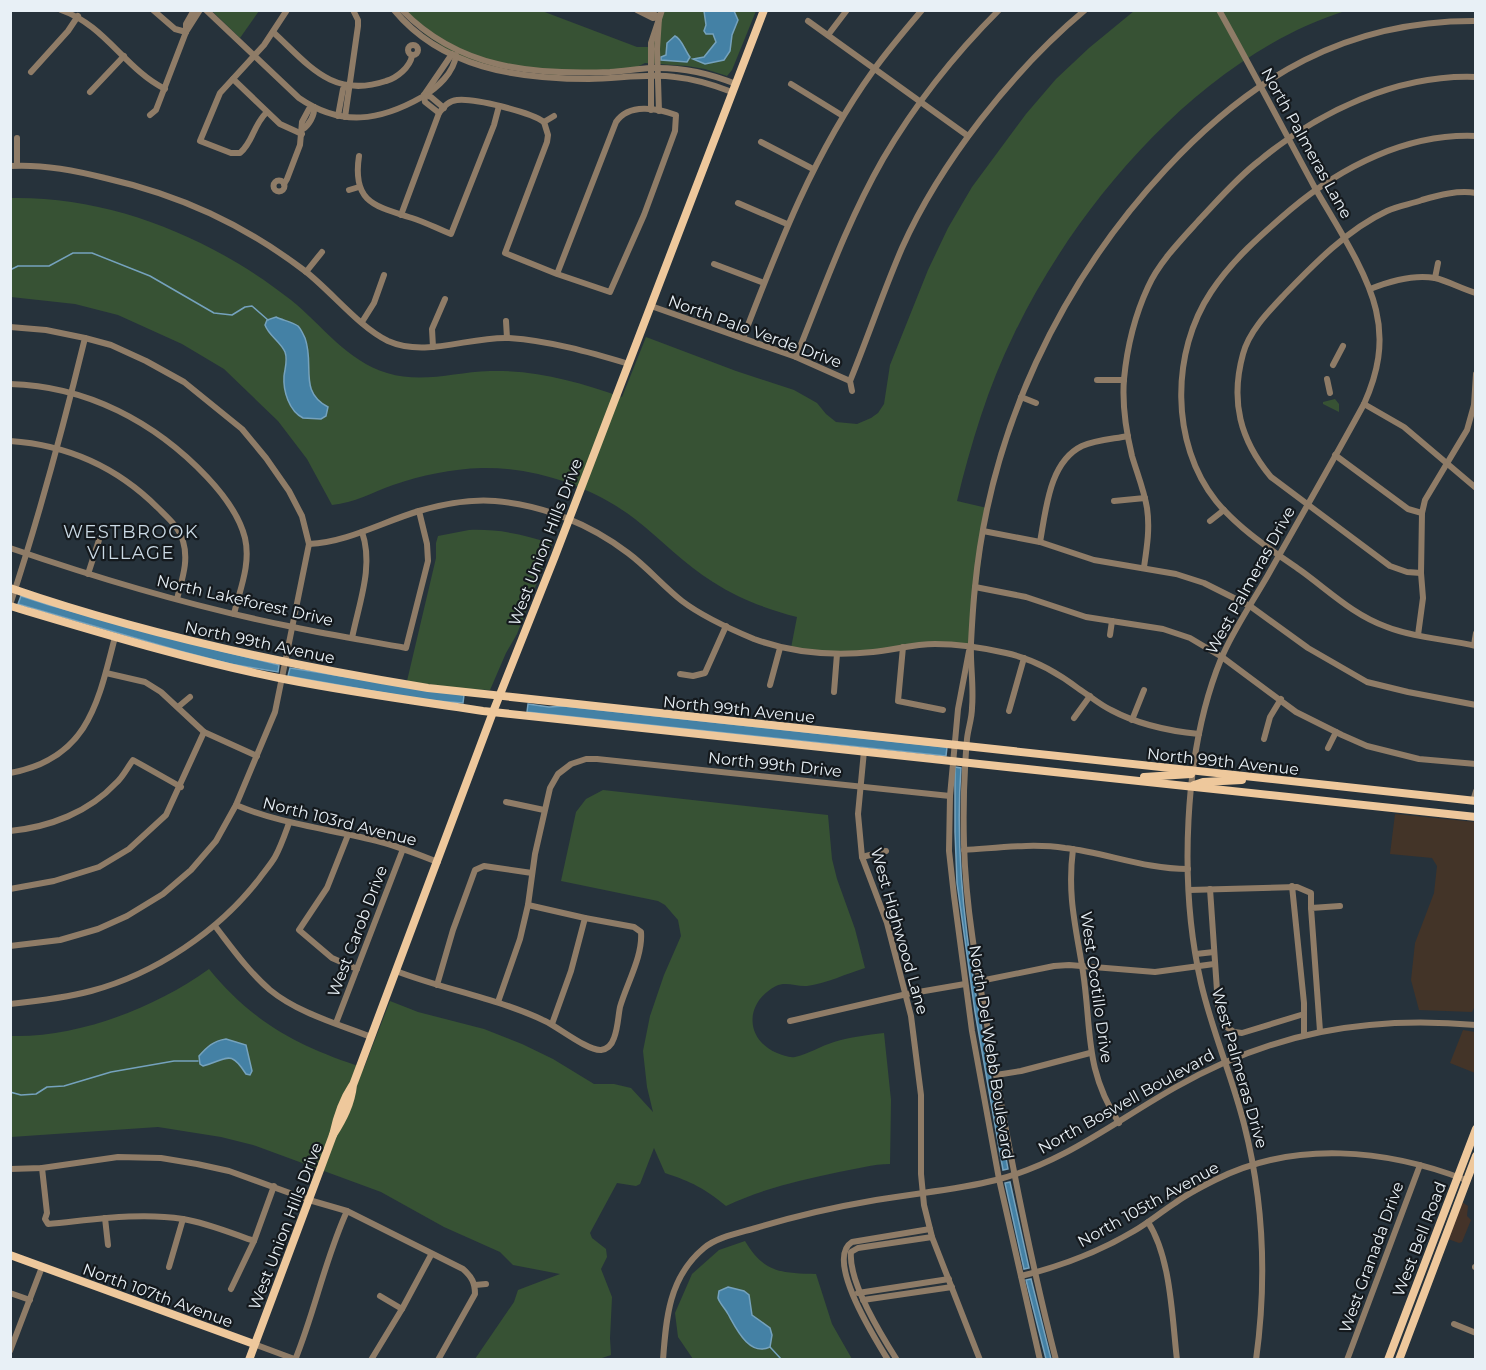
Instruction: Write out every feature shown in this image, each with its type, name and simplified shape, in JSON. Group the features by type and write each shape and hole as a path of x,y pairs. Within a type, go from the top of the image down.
{"main road":[{"name":"West Union Hills Drive","path":"249,1359 333,1135 345,1097 353,1085 499,696 764,10"},
{"name":"North 99th Avenue","path":"13,589 152,631 286,663 421,687 1474,801"},
{"name":"North 99th Avenue","path":"10,605 115,637 282,679 401,700 493,712 1476,818"},
{"path":"1121,778 1187,775 1194,771"},
{"path":"1192,786 1203,782 1261,778"},
{"name":"West Bell Road","path":"1388,1359 1476,1129"},
{"name":"West Bell Road","path":"1399,1359 1476,1155"},
{"name":"North 107th Avenue","path":"10,1255 254,1344"}],"street":[{"path":"61,10 78,16 149,81 165,89"},
{"path":"153,10 176,29 186,32"},
{"path":"186,32 186,24 194,10"},
{"path":"150,115 156,110 186,32 200,10"},
{"path":"206,10 299,98 314,107 342,116 374,117 405,107 435,89 443,80 454,55"},
{"path":"266,113 258,121 248,145 240,153 231,153 200,141 220,93 254,56 287,10"},
{"path":"342,116 350,90 348,85 358,26 353,10"},
{"path":"393,10 429,43 481,67 508,74 588,79 650,76 655,71"},
{"path":"402,10 454,55 510,68 588,72 704,73 736,84"},
{"path":"828,35 847,10"},
{"path":"743,338 787,224 813,169 874,68 922,10"},
{"path":"796,357 835,258 884,158 947,67 999,10"},
{"path":"852,391 850,381 903,247 932,192 968,136 1020,72 1085,10"},
{"name":"North Palmeras Lane","path":"1219,10 1370,289"},
{"path":"641,11 642,15 653,18 660,14"},
{"path":"658,111 651,43 660,14"},
{"path":"31,72 68,31 78,16"},
{"path":"808,21 968,136"},
{"path":"971,648 975,587 983,531 998,464 1021,397 1050,332 1073,292 1111,234 1146,190 1220,117 1260,85 1302,61 1362,37 1438,21 1476,21"},
{"path":"273,32 324,77 340,84 376,85 392,79 411,61 412,56"},
{"path":"90,92 124,56"},
{"path":"655,71 732,92"},
{"path":"650,76 651,110"},
{"path":"1144,567 1148,530 1145,498 1128,436 1124,412 1124,380 1131,338 1149,285 1177,244 1210,209 1257,162 1288,138 1344,106 1389,90 1411,84 1476,77"},
{"path":"232,79 280,124 303,132"},
{"path":"791,84 843,116"},
{"path":"424,95 425,102 441,111"},
{"path":"401,215 441,111 448,102 459,99 534,115 544,122 548,135 547,142 506,254 557,274 610,292 644,215 675,131 676,116 651,110 632,110 620,116 557,274"},
{"path":"359,156 357,172 359,187 370,202 451,234 494,125 499,106"},
{"path":"284,184 295,161 303,132 302,122 309,109 314,107"},
{"path":"544,122 554,116"},
{"path":"1476,136 1410,143 1361,162 1316,189 1250,245 1211,291 1196,321 1186,351 1181,409 1185,435 1198,473 1215,499 1235,523 1361,616 1388,628 1475,645 1476,633"},
{"path":"17,138 14,166 62,169 138,185 174,197 227,220 270,246 306,272 362,322 388,341 406,347 433,347 507,338 573,347 629,364"},
{"path":"761,142 813,169"},
{"path":"349,190 359,187"},
{"path":"1421,573 1407,572 1390,566 1271,477 1252,451 1240,421 1238,384 1244,352 1258,325 1311,267 1344,238 1387,212 1439,195 1476,193"},
{"path":"738,203 787,224"},
{"path":"306,272 322,252"},
{"path":"1435,278 1438,263"},
{"path":"714,264 764,283"},
{"path":"362,322 374,303 384,275"},
{"path":"1370,289 1396,279 1435,278 1476,293"},
{"name":"West Palmeras Drive","path":"1256,1359 1264,1281 1260,1215 1253,1165 1242,1116 1210,1016 1197,965 1188,869 1192,786 1199,734 1222,657 1364,404 1377,370 1380,346 1376,310 1370,289"},
{"path":"433,347 432,329 445,299"},
{"name":"North Palo Verde Drive","path":"651,306 796,357 850,381"},
{"path":"506,321 507,338"},
{"path":"10,327 46,330 111,345 184,382 242,429 289,491 302,516 309,544 286,663 272,720 236,805 216,841 191,870 163,894 127,916 98,929 60,940 10,946"},
{"path":"10,605 57,450 85,338"},
{"path":"1333,365 1343,346"},
{"path":"1418,635 1423,598 1422,513 1429,491 1467,430 1474,405 1476,374"},
{"path":"1327,379 1330,393"},
{"path":"1097,380 1124,380"},
{"path":"10,384 27,384 72,392 109,406 141,421 187,455 219,490 235,513 245,538 247,564 234,614"},
{"path":"1021,397 1036,403"},
{"path":"1364,404 1404,427 1476,488"},
{"path":"1040,542 1055,478 1065,459 1085,445 1128,436"},
{"path":"10,441 30,442 91,459 145,495 173,523 183,538 187,562 177,599"},
{"path":"1335,455 1408,509 1422,513"},
{"path":"1114,501 1145,498"},
{"path":"309,544 329,543 419,511 459,502 495,501 543,510 568,519 609,540 630,554 683,602 726,626 780,648 837,654 935,644 1002,652 1024,658 1053,671 1109,710 1132,720 1167,731 1199,734"},
{"path":"1210,521 1224,510"},
{"name":"North Lakeforest Drive","path":"10,548 88,574 234,614 406,648 428,561 427,544 419,511"},
{"path":"983,531 1040,542 1094,560 1144,567 1204,583 1250,606 1308,648 1366,682 1476,705"},
{"path":"352,638 368,562 367,546 362,532"},
{"path":"88,574 99,540"},
{"path":"975,587 1026,597 1086,617 1163,629 1190,639 1222,657 1296,712 1367,746 1429,760 1476,764"},
{"path":"1110,635 1112,621"},
{"path":"680,674 693,676 705,673 726,626"},
{"path":"10,773 34,768 54,759 73,741 88,720 101,692 115,637"},
{"path":"903,647 898,701 942,710"},
{"path":"770,685 780,648"},
{"name":"North Del Webb Boulevard","path":"971,648 962,683 952,761 949,851 965,984 999,1179 1040,1359"},
{"name":"North Del Webb Boulevard","path":"971,648 972,709 966,762 964,850 968,900 1014,1174 1034,1273 1056,1359"},
{"path":"834,692 837,654"},
{"path":"1009,711 1024,658"},
{"path":"106,674 145,682 161,692 204,732 257,756"},
{"path":"1132,720 1144,690"},
{"path":"1074,718 1090,696"},
{"path":"178,707 190,697"},
{"path":"1264,739 1270,717 1281,699"},
{"path":"10,888 54,881 99,867 129,849 166,815 181,787 204,732"},
{"path":"1328,748 1336,732"},
{"name":"West Highwood Lane","path":"864,752 858,814 862,857 887,922 907,994 921,1088 922,1193 932,1237 980,1359"},
{"name":"North 99th Drive","path":"498,1002 520,939 544,810 552,783 562,770 576,761 597,759 950,796"},
{"path":"10,831 41,826 88,807 116,783 133,760 181,787"},
{"path":"1474,801 1476,791"},
{"path":"506,802 544,810"},
{"name":"North 103rd Avenue","path":"236,805 289,823 403,849 438,862"},
{"path":"10,1004 51,1000 82,993 130,977 178,952 215,926 247,894 275,858 289,823"},
{"path":"348,835 327,888 299,930 317,948 332,958 357,969"},
{"path":"964,850 1051,846 1155,867 1188,869"},
{"name":"West Carob Drive","path":"336,1023 403,849"},
{"name":"West Ocotillo Drive","path":"1073,849 1070,895 1082,966 1090,1053 1101,1091 1119,1123"},
{"path":"862,857 886,851"},
{"path":"437,985 453,930 475,870 484,866 532,873"},
{"path":"1189,890 1292,886 1311,893 1320,1031"},
{"path":"1292,886 1304,1035"},
{"path":"1210,889 1218,1005 1226,1026 1242,1034 1304,1014"},
{"path":"396,971 498,1002 552,1024 593,1048 602,1050 609,1047 614,1040 620,1008 642,945 641,932 634,927 528,905"},
{"path":"1311,908 1340,906"},
{"path":"552,1024 571,971 585,918"},
{"path":"215,926 246,966 272,991 305,1011 371,1037"},
{"path":"1196,954 1214,952"},
{"path":"980,981 1042,967 1082,966 1155,972 1214,964"},
{"path":"790,1021 907,994 965,984"},
{"name":"North Boswell Boulevard","path":"663,1359 670,1297 688,1264 705,1247 723,1238 775,1222 875,1200 999,1179 1014,1174 1072,1150 1225,1060 1281,1041 1320,1031 1389,1022 1443,1022 1476,1025"},
{"path":"996,1075 1021,1071 1090,1053"},
{"name":"North 105th Avenue","path":"1021,1276 1060,1266 1090,1254 1148,1222 1174,1203 1214,1180 1253,1165 1313,1154 1377,1155 1420,1164 1466,1180"},
{"path":"10,1169 42,1168 118,1157 161,1158 229,1171 347,1211 463,1269 470,1275 475,1285 475,1294 438,1359"},
{"name":"West Granada Drive","path":"1347,1359 1420,1164"},
{"path":"42,1168 45,1219 48,1224 138,1216 183,1219 219,1228 254,1241"},
{"path":"231,1290 254,1241 274,1186"},
{"path":"296,1359 309,1325 330,1252 347,1211"},
{"path":"105,1218 108,1245"},
{"path":"169,1267 183,1219"},
{"path":"775,1222 777,1231"},
{"path":"1148,1222 1154,1232 1166,1274 1177,1359"},
{"path":"897,1359 876,1327 864,1300 857,1293 843,1263 843,1255 846,1245 862,1240 930,1229"},
{"path":"888,1359 867,1326 856,1301 857,1293 850,1256 854,1250 932,1237"},
{"path":"371,1359 432,1255"},
{"path":"10,1351 42,1267"},
{"path":"857,1293 949,1279"},
{"path":"475,1285 486,1284"},
{"path":"856,1301 952,1287"},
{"path":"10,1293 30,1300"},
{"path":"380,1296 402,1309"},
{"path":"1454,1324 1476,1333"},
{"name":"North 107th Avenue","path":"254,1344 296,1359"}],"shaded area":[{"path":"1395,814 1475,822 1476,1004 1472,1012 1419,1010 1411,980 1415,943 1434,893 1437,866 1432,858 1390,854"},
{"path":"1463,1030 1475,1032 1475,1073 1450,1063"},
{"path":"1462,1202 1468,1206 1467,1216 1471,1220 1462,1242 1459,1243 1448,1239"}],"green space":[{"path":"212,11 259,11 240,38"},
{"path":"399,11 542,11 637,47 649,47 658,11 756,11 732,70 727,76 687,66 645,63 627,72 553,75 498,68 454,54 426,35"},
{"path":"1134,11 1345,11 1292,32 1242,62 1194,98 1150,140 1109,186 1072,235 1040,284 996,374 974,437 957,501 987,508 971,648 935,644 837,654 791,648 797,617 733,594 692,568 645,527 619,508 601,497 543,475 482,468 448,471 404,481 356,500 332,505 307,459 278,421 224,369 182,344 118,315 75,304 11,297 10,198 48,199 86,204 159,225 228,258 291,300 359,360 387,373 426,377 507,371 573,382 622,397 646,337 794,390 817,403 836,422 857,424 878,413 884,404 890,365 928,270 948,228 972,187 1026,114 1056,79"},
{"path":"1335,399 1339,404 1339,412 1323,404 1323,402"},
{"path":"469,530 511,533 552,544 517,634 490,690 462,689 407,681 436,558 438,536"},
{"path":"603,790 828,815 832,859 865,968 814,985 776,986 758,1001 752,1020 754,1030 766,1047 777,1053 793,1057 840,1040 884,1033 891,1100 890,1164 864,1167 796,1182 767,1190 726,1206 697,1186 665,1173 654,1148 640,1184 636,1186 617,1183 590,1233 592,1238 606,1249 607,1257 601,1269 612,1297 611,1355 596,1360 475,1359 514,1302 518,1290 560,1274 513,1265 500,1252 444,1227 381,1192 253,1145 221,1137 158,1127 11,1137 11,1036 62,1032 115,1018 165,996 209,969 243,1005 260,1019 298,1042 364,1068 390,1001 418,1012 484,1029 522,1044 553,1059 594,1084 614,1084 631,1088 653,1112 647,1087 643,1051 650,1016 681,936 678,920 665,905 658,901 561,881 576,812 586,799"},
{"path":"745,1241 759,1260 774,1269 783,1272 816,1274 832,1324 852,1359 693,1359 678,1337 675,1313 692,1274 719,1250"}],"water":[{"path":"704,11 734,11 738,20 732,35 730,51 724,60 705,64 693,59 704,57 716,42 713,34 706,34 704,31 706,25"},
{"path":"675,36 690,57 687,62 661,60 661,57 666,55 667,43"},
{"path":"276,317 298,326 305,338 308,348 310,386 319,401 328,407 326,416 321,419 303,418 294,411 288,400 284,382 285,352 265,325 267,320"},
{"path":"21,596 279,665 278,672 230,664 180,651 18,604"},
{"path":"290,668 464,695 463,703 423,700 288,676"},
{"path":"528,704 947,747 946,756 527,712"},
{"path":"955,767 961,768 959,818 965,919 980,1019 1008,1169 1003,1170 975,1012 957,883"},
{"path":"226,1039 246,1045 252,1071 250,1075 246,1074 236,1061 228,1058 203,1066 200,1064 199,1056 205,1050 214,1043"},
{"path":"1010,1182 1029,1268 1024,1269 1005,1183"},
{"path":"1031,1279 1051,1359 1046,1359 1026,1280"},
{"path":"728,1287 744,1291 749,1295 752,1315 770,1328 772,1335 770,1347 756,1348 744,1340 739,1333 718,1298 719,1291"}],"waterway":[{"path":"10,270 18,266 49,266 73,253 92,253 150,276 214,313 232,315 245,307 252,306 268,320"},
{"path":"10,1092 21,1095 36,1094 47,1087 64,1086 111,1072 174,1061 198,1061"},
{"path":"770,1347 782,1360"}],"district":[{"name":"WESTBROOK VILLAGE","path":"131,542"}]}
